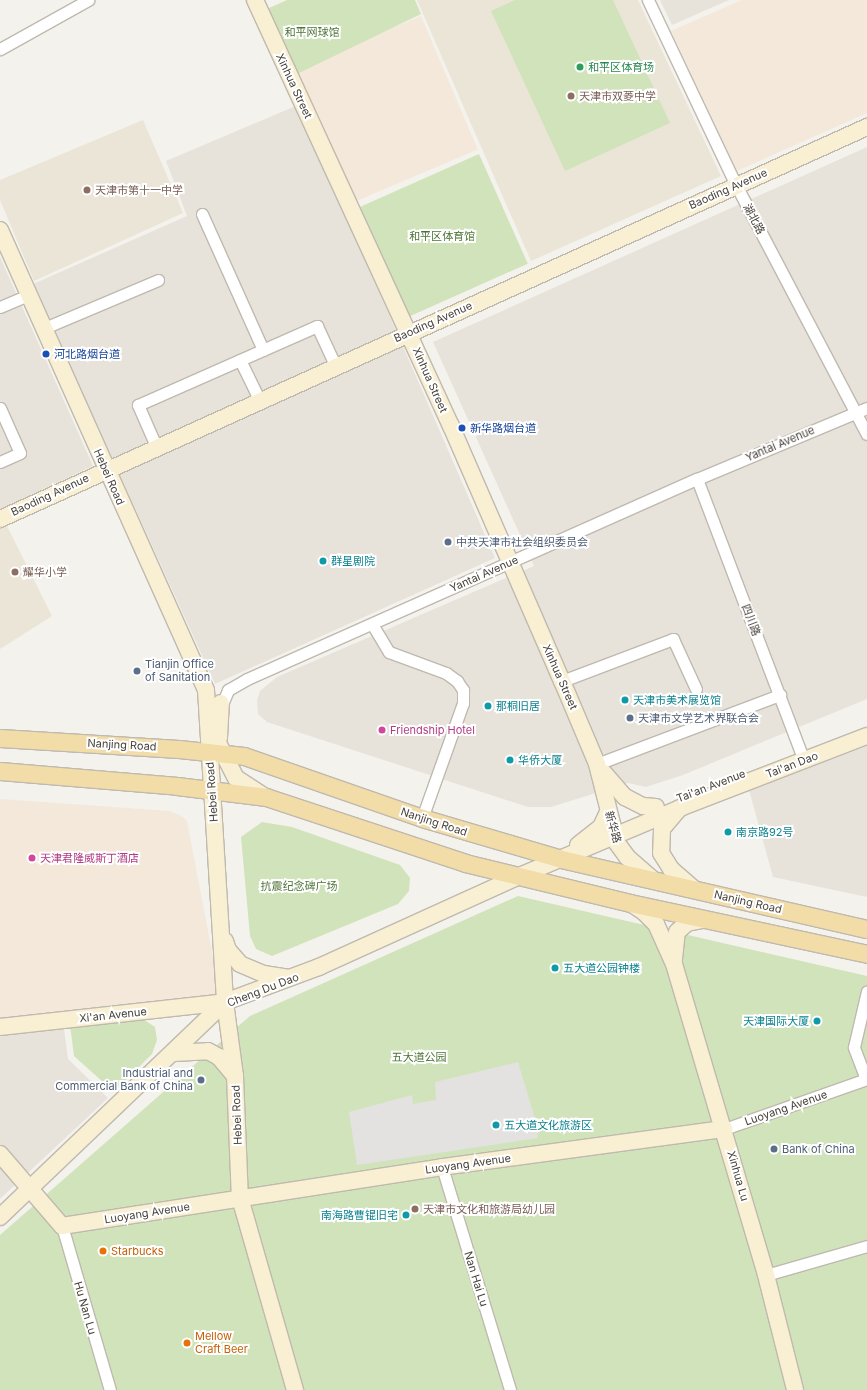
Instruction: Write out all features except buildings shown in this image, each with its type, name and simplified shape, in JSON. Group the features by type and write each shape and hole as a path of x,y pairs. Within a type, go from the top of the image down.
{"main road":[{"name":"Nanjing Road","path":"0,738 244,756 422,818 561,859 651,878 695,890 867,929"},
{"path":"0,771 212,790 266,797 445,858 703,920 867,954"}],"street":[{"path":"0,49 88,0"},
{"name":"Xinhua Street","path":"255,0 409,334 597,764"},
{"name":"湖北路","path":"648,0 736,185 867,434"},
{"name":"Baoding Avenue","path":"0,519 156,446 336,367 867,127"},
{"path":"202,214 263,350"},
{"name":"Hebei Road","path":"0,230 42,329 203,683 215,703 216,753 212,790 223,931 225,1002 235,1076 240,1198 295,1390"},
{"path":"42,329 158,280"},
{"path":"0,307 28,295"},
{"path":"156,446 138,405 317,326 336,367"},
{"path":"240,360 260,401"},
{"name":"Yantai Avenue","path":"215,703 228,690 247,679 697,479 867,408"},
{"path":"0,410 20,453 0,462"},
{"name":"四川路","path":"697,479 802,756"},
{"path":"372,624 389,652 446,673 457,681 463,690 463,703 422,818"},
{"path":"562,681 673,639 696,689"},
{"path":"656,807 643,806 625,797 609,781 597,764 780,696"},
{"path":"215,703 214,730 216,753 240,781 266,797"},
{"name":"Tai'an Avenue","path":"613,833 656,807 802,756 867,725"},
{"name":"Tai'an Dao","path":"561,859 613,833 680,808 802,756 867,736"},
{"name":"新华路","path":"597,764 613,833 627,857 651,878"},
{"path":"680,808 662,828 660,845 665,860 671,869 695,890"},
{"path":"561,859 601,827 608,812"},
{"name":"Cheng Du Dao","path":"0,1217 174,1053 225,1002 292,978 517,876 561,859"},
{"name":"Xinhua Lu","path":"630,903 644,912 656,924 674,964 724,1129 766,1276 795,1390"},
{"name":"Xinhua Lu","path":"674,964 673,947 677,932 687,923 703,920"},
{"path":"223,931 228,950 240,964 264,974 292,978"},
{"path":"867,991 854,1047 867,1079"},
{"name":"Xi'an Avenue","path":"0,1027 225,1002"},
{"path":"174,1053 208,1050 219,1057 235,1076"},
{"name":"Luoyang Avenue","path":"62,1226 442,1167 724,1129 867,1079"},
{"path":"0,1154 62,1226"},
{"name":"Nan Hai Lu","path":"442,1167 510,1390"},
{"name":"Hu Nan Lu","path":"62,1226 110,1390"},
{"path":"766,1276 867,1246"}],"shaded area":[{"name":"天津市双菱中学","path":"417,0 638,0 721,176 531,261"},
{"path":"660,0 729,0 672,25"},
{"path":"742,0 867,0 867,113 737,171 671,31"},
{"path":"421,16 478,149 352,203 295,70"},
{"path":"298,105 495,558 215,684 33,284 187,216 166,161"},
{"name":"天津市第十一中学","path":"143,120 183,213 34,281 0,200 0,180"},
{"path":"867,147 867,699 683,775 646,787 628,783 551,807 528,807 267,722 258,714 257,700 260,691 277,677 534,566 433,342"},
{"path":"0,257 93,466 0,509"},
{"name":"耀华小学","path":"7,526 52,616 0,649 0,529"},
{"path":"867,746 867,897 773,877 749,790"},
{"path":"0,799 170,811 183,817 187,821 221,999 0,1025"},
{"path":"64,1029 68,1059 108,1098 0,1199 0,1036"},
{"path":"518,1062 535,1119 538,1138 357,1165 349,1112 412,1095 413,1104 436,1100 435,1082"}],"green space":[{"name":"和平网球馆","path":"287,0 415,0 421,14 297,74 267,9"},
{"name":"和平区体育场","path":"515,0 613,0 670,123 565,171 491,11"},
{"name":"和平区体育馆","path":"479,154 528,264 408,317 359,207"},
{"name":"抗震纪念碑广场","path":"262,822 292,827 400,865 410,878 409,891 398,904 272,956 256,949 250,936 241,837"},
{"name":"五大道文化旅游区","path":"518,896 867,976 867,1390 0,1390 0,1235 250,1016"},
{"path":"138,1016 155,1027 157,1040 152,1054 114,1092 74,1056 70,1025"}],"place":[{"name":"和平区体育场","path":"580,67"},
{"name":"天津市双菱中学","path":"571,96"},
{"name":"天津市第十一中学","path":"87,190"},
{"name":"河北路烟台道","path":"46,354"},
{"name":"新华路烟台道","path":"462,428"},
{"name":"中共天津市社会组织委员会","path":"448,542"},
{"name":"群星剧院","path":"323,561"},
{"name":"耀华小学","path":"15,572"},
{"name":"Tianjin Office of Sanitation","path":"137,671"},
{"name":"天津市美术展览馆","path":"625,700"},
{"name":"那桐旧居","path":"488,706"},
{"name":"天津市文学艺术界联合会","path":"630,718"},
{"name":"Friendship Hotel","path":"382,730"},
{"name":"华侨大厦","path":"510,760"},
{"name":"南京路92号","path":"728,832"},
{"name":"天津君隆威斯丁酒店","path":"32,858"},
{"name":"五大道公园钟楼","path":"555,968"},
{"name":"天津国际大厦","path":"817,1021"},
{"name":"Industrial and Commercial Bank of China","path":"201,1080"},
{"name":"五大道文化旅游区","path":"496,1125"},
{"name":"Bank of China","path":"774,1149"},
{"name":"天津市文化和旅游局幼儿园","path":"415,1209"},
{"name":"南海路曹锟旧宅","path":"406,1215"},
{"name":"Starbucks","path":"103,1251"},
{"name":"Mellow Craft Beer","path":"187,1343"}],"park label":[{"name":"五大道公园","path":"419,1057"}]}
